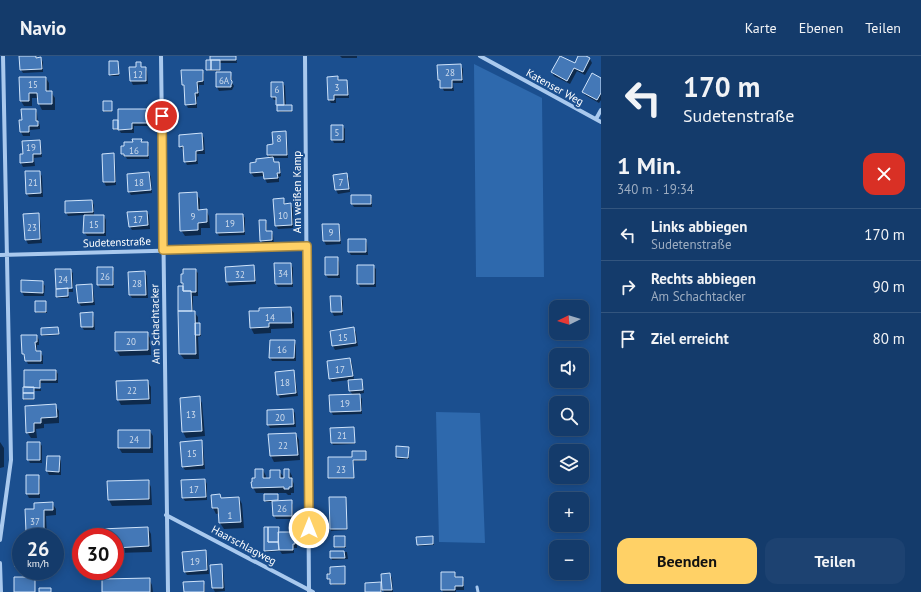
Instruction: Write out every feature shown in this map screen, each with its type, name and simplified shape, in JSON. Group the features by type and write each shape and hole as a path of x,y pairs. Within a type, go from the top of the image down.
{"street":[{"path":"0,540 11,460 2,103 3,56"},
{"name":"Am Schachtacker","path":"161,56 168,592"},
{"name":"Am weißen Kamp","path":"305,56 310,591"},
{"name":"Katenser Weg","path":"480,56 601,122"},
{"path":"596,119 601,110"},
{"name":"Sudetenstraße","path":"0,255 307,246"},
{"name":"Haarschlagweg","path":"166,515 310,591"},
{"path":"0,563 1,592"}],"lane":[{"path":"477,587 478,592"}],"shaded area":[{"path":"474,64 542,98 544,277 476,277"},
{"path":"436,412 480,413 485,543 439,542"}],"building":[{"path":"19,56 36,56 36,58 41,57 42,69 20,70"},
{"path":"210,56 236,56 236,60 210,60"},
{"path":"560,56 575,63 578,56 586,56 590,58 583,72 574,68 567,81 551,72"},
{"path":"206,60 211,60 211,70 206,70"},
{"path":"211,60 220,60 220,70 211,70"},
{"path":"109,61 118,61 119,74 109,75"},
{"path":"136,62 141,62 141,67 146,67 146,81 130,81 129,67 136,67"},
{"path":"461,64 462,80 452,80 452,88 440,88 437,65"},
{"path":"181,70 203,70 203,81 197,82 198,93 195,93 196,104 185,105 184,85 182,85"},
{"path":"216,72 231,72 231,87 216,87"},
{"path":"592,73 601,78 601,93 597,100 582,92"},
{"path":"338,76 338,80 347,80 348,95 334,95 334,100 328,100 327,77"},
{"path":"19,77 46,77 46,91 52,91 52,104 38,104 37,93 29,93 29,101 20,101"},
{"path":"271,82 283,82 284,105 276,105 276,97 271,97"},
{"path":"103,101 112,101 112,111 103,111"},
{"path":"277,105 292,105 292,111 277,111"},
{"path":"21,109 36,109 36,121 38,121 38,126 29,126 29,132 20,132 19,120 22,120"},
{"path":"118,109 147,109 147,123 132,123 132,129 118,130"},
{"path":"113,120 118,120 118,129 113,129"},
{"path":"331,125 343,125 343,140 331,140"},
{"path":"286,131 287,155 267,155 267,145 273,144 272,132"},
{"path":"202,133 203,150 196,151 196,161 184,162 183,146 179,147 179,135"},
{"path":"132,139 142,139 141,142 148,142 148,156 124,156 124,154 121,154 121,146 124,146 124,142 133,142"},
{"path":"40,140 41,154 33,154 33,162 20,163 20,154 23,154 22,141"},
{"path":"114,153 115,182 103,182 102,154"},
{"path":"273,157 274,162 279,162 280,173 277,173 278,178 264,179 263,172 250,173 250,163 256,162 256,159"},
{"path":"25,171 40,171 41,193 26,194"},
{"path":"149,172 151,190 128,192 127,174"},
{"path":"347,173 349,189 335,190 333,175"},
{"path":"197,192 198,210 207,209 207,222 198,223 198,230 180,231 179,193"},
{"path":"351,195 371,195 371,204 351,204"},
{"path":"284,198 284,204 291,203 292,225 275,226 273,199"},
{"path":"92,200 93,212 65,213 65,201"},
{"path":"147,211 148,225 129,227 127,212"},
{"path":"39,213 40,239 25,240 23,214"},
{"path":"216,214 243,214 244,232 216,233"},
{"path":"84,215 104,215 104,233 83,233"},
{"path":"259,220 266,220 266,231 272,231 272,240 260,241"},
{"path":"322,224 339,224 340,241 323,241"},
{"path":"348,239 366,239 366,252 348,252"},
{"path":"325,257 338,257 338,275 325,275"},
{"path":"274,263 291,263 292,284 275,284"},
{"path":"254,265 255,281 226,282 225,267"},
{"path":"357,265 374,265 374,284 357,284"},
{"path":"97,267 113,267 113,285 97,285"},
{"path":"55,269 71,269 72,288 56,289"},
{"path":"183,269 196,269 196,292 183,291 181,274 183,274"},
{"path":"145,271 146,295 129,295 128,272"},
{"path":"21,280 43,281 43,293 21,292"},
{"path":"92,284 93,302 78,303 76,285"},
{"path":"178,286 183,286 183,291 191,291 192,311 178,311"},
{"path":"68,288 68,296 56,297 56,289"},
{"path":"330,296 341,296 342,312 331,312"},
{"path":"35,301 46,301 46,312 35,312"},
{"path":"291,307 292,323 269,323 269,327 250,328 249,311 259,311 259,308"},
{"path":"178,311 195,311 196,354 179,354"},
{"path":"93,312 93,327 81,327 80,313"},
{"path":"195,323 200,323 200,335 195,335"},
{"path":"58,327 59,334 41,335 41,328"},
{"path":"354,327 356,343 332,346 330,331"},
{"path":"115,332 148,332 148,350 115,351"},
{"path":"21,335 37,335 37,342 35,342 36,351 41,351 41,361 25,361 24,354 22,354"},
{"path":"270,340 295,340 294,358 269,358"},
{"path":"350,358 353,376 329,379 327,361"},
{"path":"24,370 56,370 56,380 40,380 40,388 24,387"},
{"path":"294,370 296,393 277,395 275,372"},
{"path":"362,379 363,390 349,391 348,380"},
{"path":"148,380 149,399 117,400 116,381"},
{"path":"23,387 34,387 34,393 23,393"},
{"path":"23,393 34,393 34,399 23,399"},
{"path":"360,394 361,411 330,412 329,395"},
{"path":"200,396 202,431 182,432 180,398"},
{"path":"56,404 57,417 41,418 41,423 34,423 34,432 26,433 25,406"},
{"path":"293,409 294,424 267,425 267,410"},
{"path":"354,427 355,443 331,443 330,428"},
{"path":"118,430 150,430 150,448 118,448"},
{"path":"296,433 298,455 270,456 268,434"},
{"path":"202,440 203,465 182,467 180,442"},
{"path":"27,442 40,442 40,460 27,460"},
{"path":"396,446 409,447 408,458 396,457"},
{"path":"352,451 366,451 366,460 353,460 354,478 328,478 328,457 352,457"},
{"path":"47,456 60,456 59,472 46,471"},
{"path":"255,469 263,469 263,478 270,478 270,470 280,470 280,478 284,478 284,469 289,469 289,478 292,478 292,487 289,487 289,489 284,489 284,487 252,488 251,482 252,478 255,478"},
{"path":"26,475 39,475 39,494 26,494"},
{"path":"205,479 206,497 182,498 181,480"},
{"path":"149,480 149,499 108,500 107,481"},
{"path":"220,494 221,498 239,497 241,522 219,523 218,508 212,508 211,495"},
{"path":"264,494 278,494 278,500 264,501"},
{"path":"329,497 346,497 347,529 330,529"},
{"path":"292,500 292,516 273,516 272,501"},
{"path":"53,502 53,510 44,510 44,528 26,528 25,509 34,509 34,503"},
{"path":"148,527 149,546 124,547 124,528"},
{"path":"264,527 268,527 268,542 278,542 279,550 264,551"},
{"path":"268,527 279,527 278,542 268,542"},
{"path":"278,532 292,532 293,540 295,540 293,550 279,550"},
{"path":"334,536 345,536 345,547 334,547"},
{"path":"433,536 433,544 417,545 416,537"},
{"path":"206,550 207,570 184,572 182,552"},
{"path":"330,551 344,551 345,558 330,558"},
{"path":"222,564 223,588 212,588 210,565"},
{"path":"345,566 345,584 330,584 330,579 327,579 327,574 330,574 330,567"},
{"path":"441,572 455,572 455,577 463,577 463,586 455,586 455,590 441,590"},
{"path":"390,573 392,590 382,590 381,574"},
{"path":"150,578 150,592 102,592 102,580 124,580 124,579"},
{"path":"14,580 35,580 35,592 14,592"},
{"path":"204,581 204,592 184,592 183,582"},
{"path":"381,582 381,592 365,592 365,583"},
{"path":"39,588 51,588 51,592 39,592"}],"route":[{"path":"162,116 163,250 307,246 309,528"}]}
